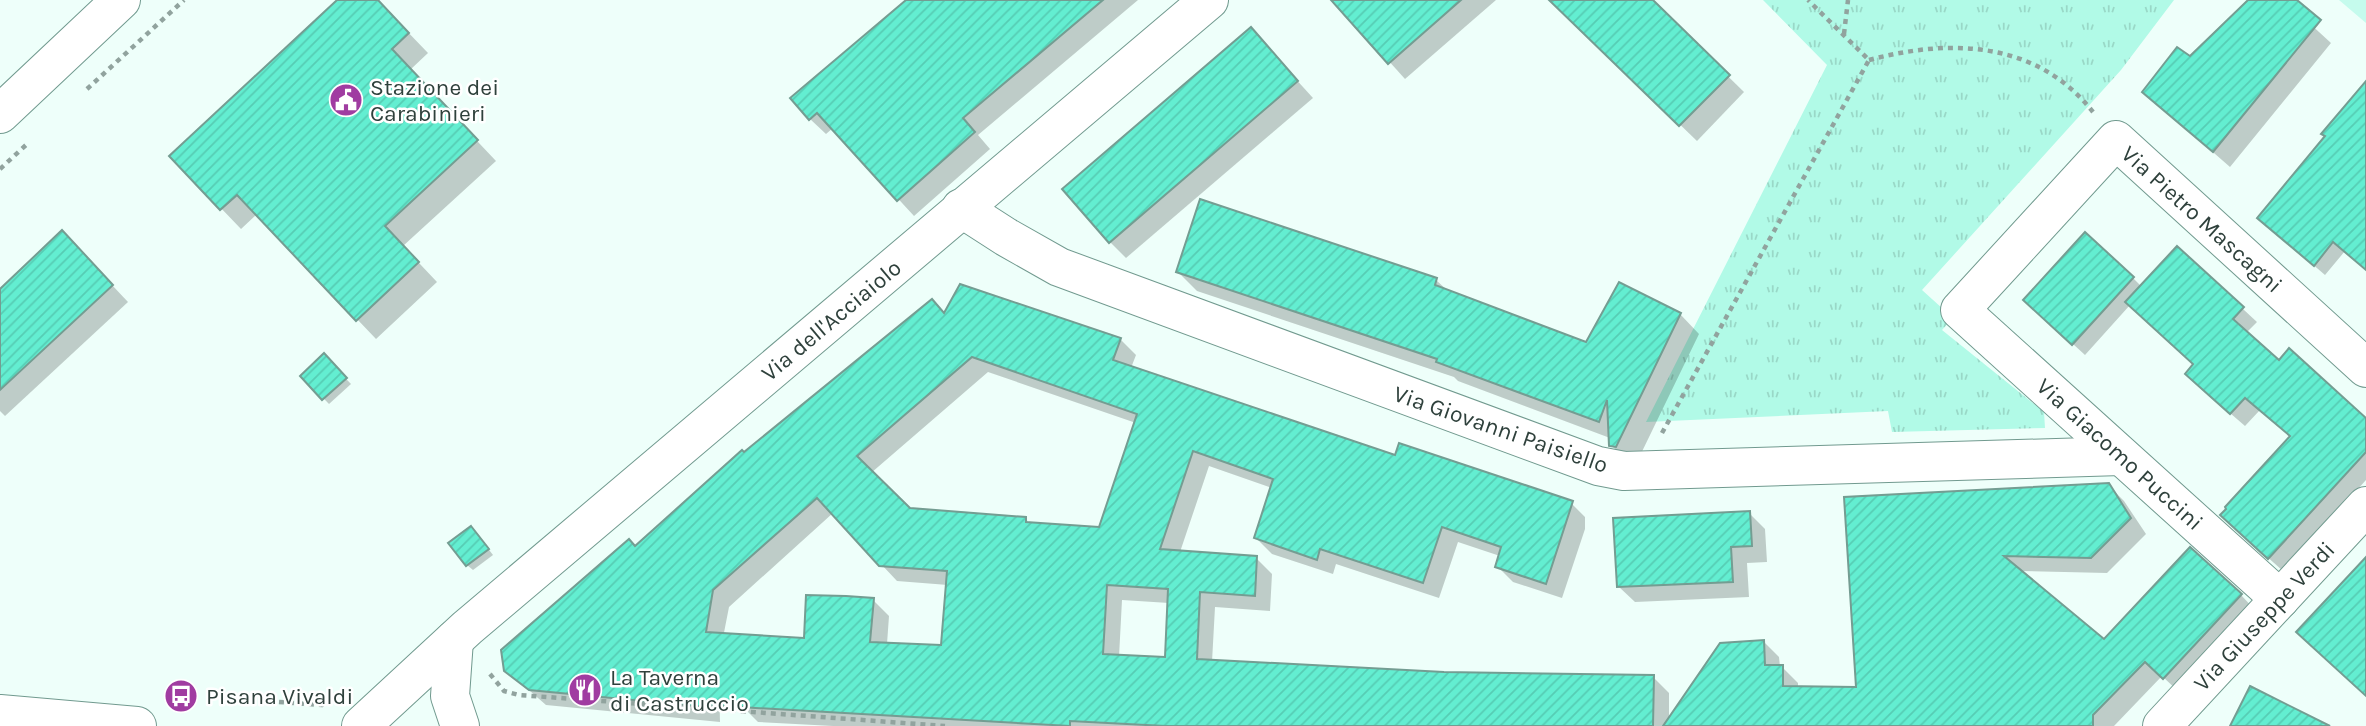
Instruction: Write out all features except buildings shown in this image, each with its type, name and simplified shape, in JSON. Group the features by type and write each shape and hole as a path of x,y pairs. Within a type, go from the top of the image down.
{"street":[{"path":"0,114 121,0"},
{"name":"Via dell'Acciaiolo","path":"361,726 454,640 1209,0"},
{"name":"Via Pietro Mascagni","path":"1960,310 2116,140 2366,368"},
{"name":"Via Giovanni Paisiello","path":"961,208 1059,267 1598,466 1623,471 2121,456"},
{"name":"Via Giacomo Puccini","path":"1960,310 2280,599"},
{"name":"Via Giuseppe Verdi","path":"2162,726 2366,506"},
{"path":"454,640 450,696 460,726"},
{"path":"0,714 137,726"}],"path":[{"path":"82,94 184,0"},
{"path":"1808,0 1869,60"},
{"path":"1844,35 1848,0"},
{"path":"1869,60 1927,49 1976,49 2021,57 2041,66 2073,89 2116,140"},
{"path":"1641,470 1869,60"},
{"path":"0,169 31,141"},
{"path":"486,664 496,683 504,691 519,695 945,726"},
{"path":"279,702 322,705 342,688"}],"shaded area":[{"path":"2339,0 2366,0 2366,23"}],"green space":[{"path":"1763,0 2174,0 2121,70 1922,290 1953,318 1942,330 2044,412 2045,428 1892,432 1888,411 1646,422 1827,65"}],"place":[{"name":"Stazione dei Carabinieri","path":"346,100"},
{"name":"La Taverna di Castruccio","path":"585,690"},
{"name":"Pisana Vivaldi","path":"181,696"}]}
